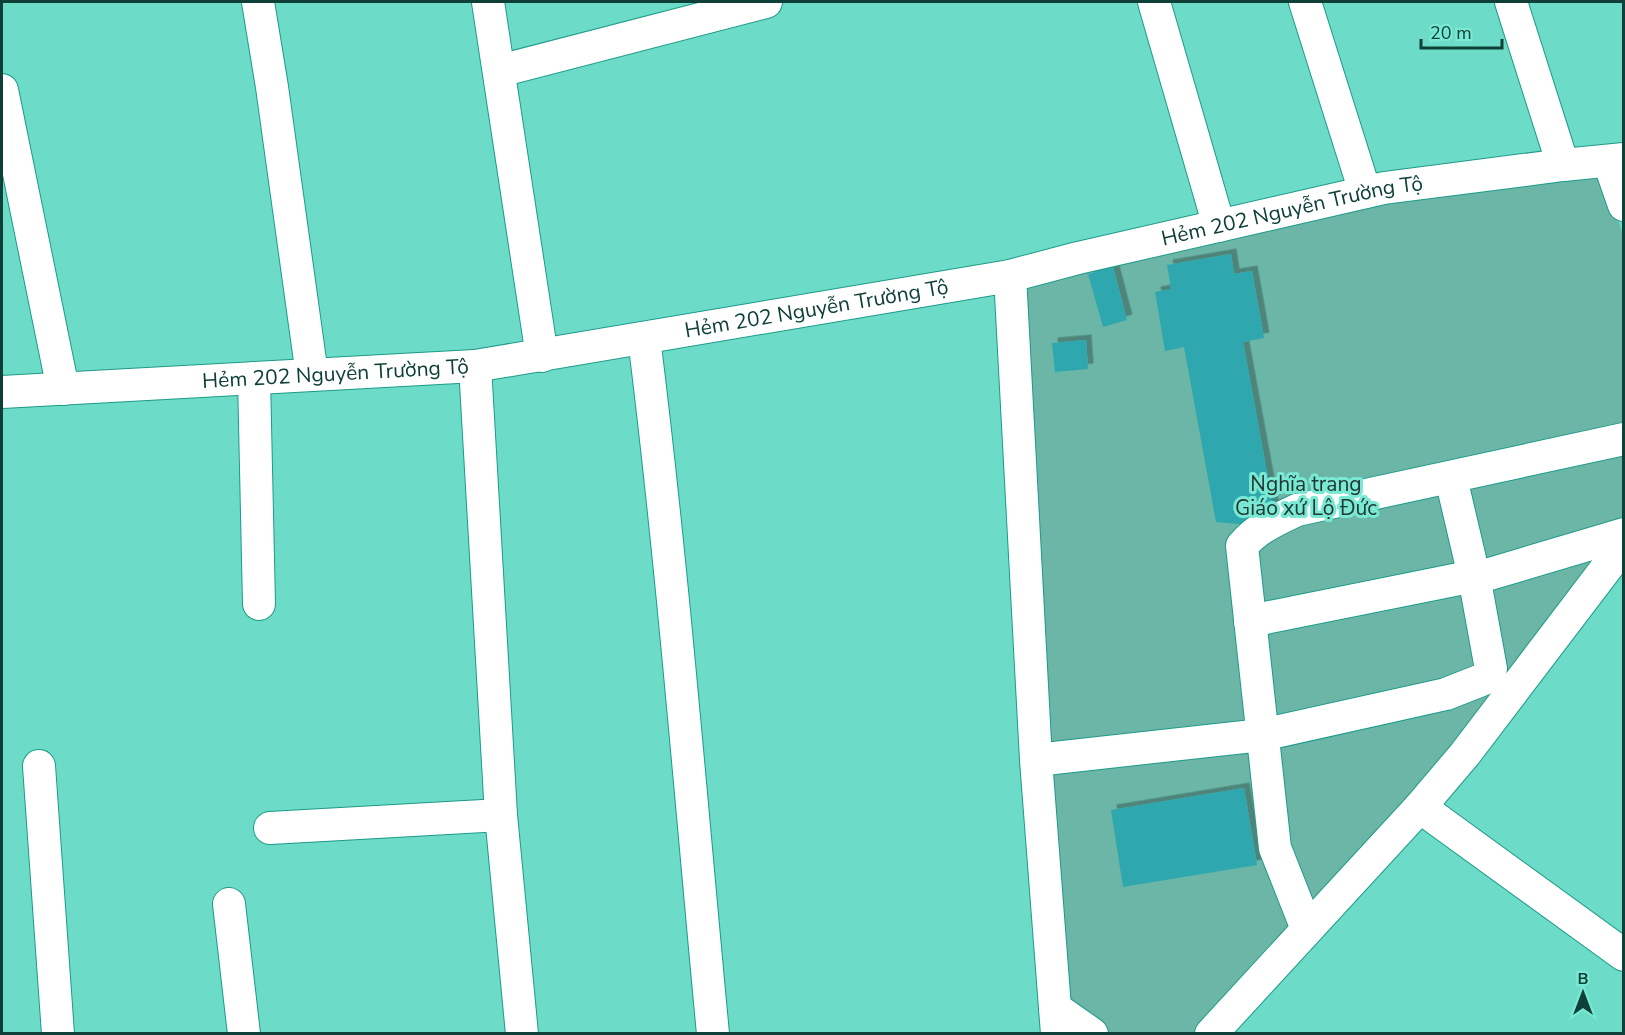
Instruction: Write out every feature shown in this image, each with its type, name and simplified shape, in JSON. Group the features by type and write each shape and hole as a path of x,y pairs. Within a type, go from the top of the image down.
{"street":[{"path":"258,2 312,375"},
{"path":"488,2 542,356"},
{"path":"499,70 766,2"},
{"path":"1154,2 1219,226"},
{"path":"1305,2 1365,192"},
{"path":"1511,2 1563,165"},
{"path":"2,90 63,389"},
{"path":"1616,161 1623,205"},
{"name":"Hẻm 202 Nguyễn Trường Tộ","path":"2,392 475,366 1010,276 1078,258 1384,188 1563,165 1616,161"},
{"path":"1010,276 1036,760 1056,1021 1092,1034"},
{"path":"644,338 663,494 713,1034"},
{"path":"475,366 501,815 522,1034"},
{"path":"254,378 259,604"},
{"path":"1307,929 1275,848 1242,546 1263,526 1297,510 1623,439"},
{"path":"1036,760 1262,735 1446,694 1484,679 1491,669 1474,576 1451,478"},
{"path":"1250,621 1483,576 1623,534"},
{"path":"1211,1034 1420,807 1465,754 1623,545"},
{"path":"39,766 58,1034"},
{"path":"1420,807 1623,955"},
{"path":"270,828 501,815"},
{"path":"229,904 244,1034"}],"green space":[{"name":"Nghĩa trang Giáo xứ Lộ Đức","path":"1602,172 1623,235 1623,528 1457,749 1197,1033 1110,1033 1064,1002 1020,283 1385,197"}],"building":[{"path":"1231,254 1234,274 1252,271 1264,338 1243,342 1274,510 1249,525 1216,522 1184,347 1165,351 1155,292 1171,289 1167,265"},
{"path":"1113,267 1127,320 1103,327 1088,274"},
{"path":"1086,340 1088,369 1055,372 1052,343"},
{"path":"1244,788 1257,865 1123,887 1111,810"}]}
